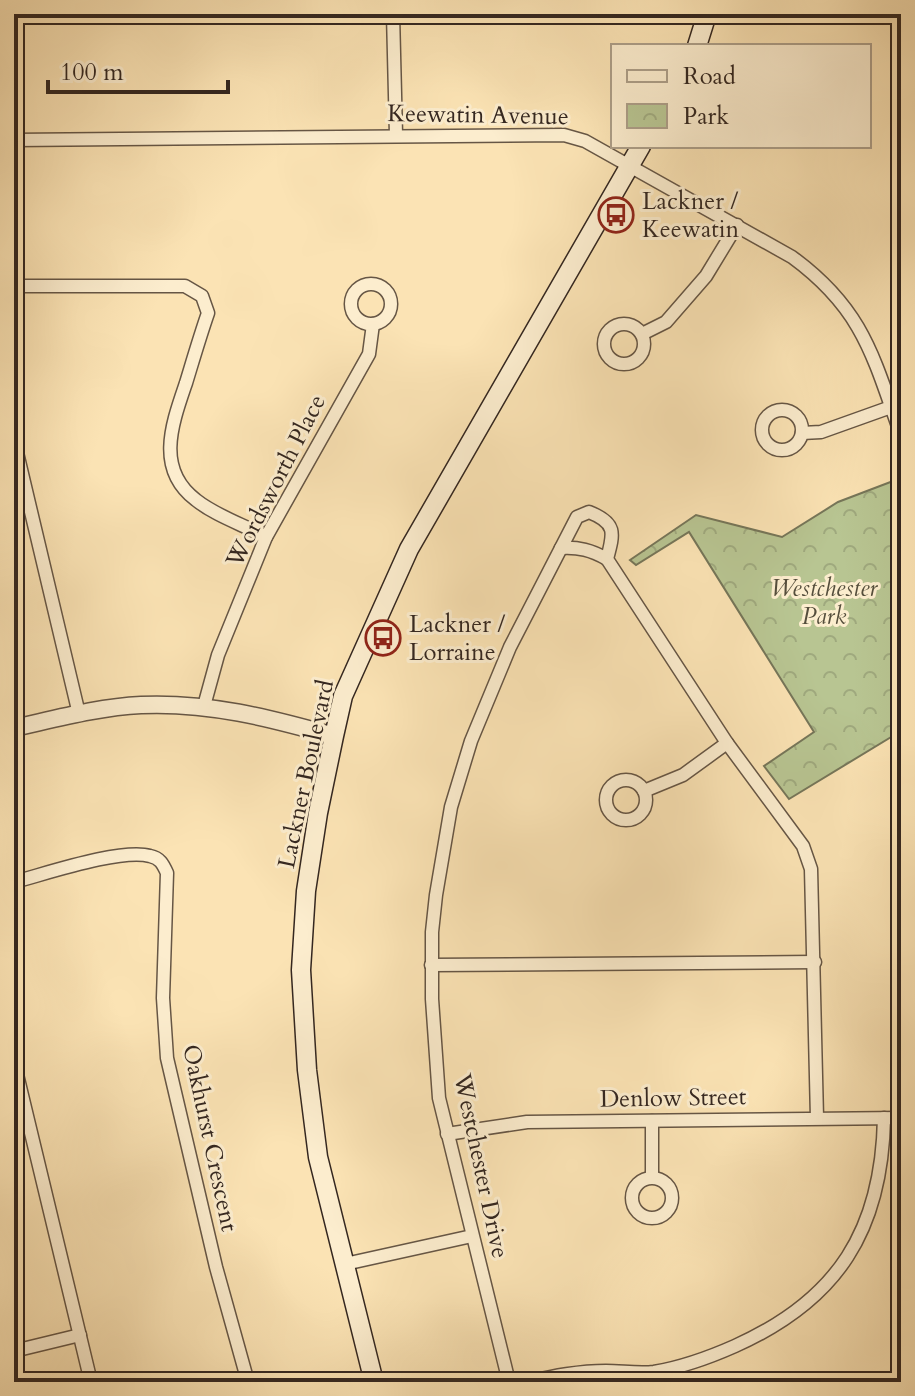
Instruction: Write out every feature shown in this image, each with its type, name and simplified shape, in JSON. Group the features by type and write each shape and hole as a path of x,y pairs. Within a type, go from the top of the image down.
{"main road":[{"path":"698,44 707,14"},
{"name":"Lackner Boulevard","path":"374,1382 318,1157 307,1070 301,970 306,891 334,736 343,696 409,549 640,148"}],"street":[{"path":"393,14 396,135"},
{"name":"Keewatin Avenue","path":"14,140 564,135 585,141 737,225 819,276 838,297 871,349 901,435"},
{"path":"642,334 666,322 706,276 737,225"},
{"path":"14,286 185,286 202,296 208,313 171,428 168,451 172,470 184,490 198,502 266,537"},
{"name":"Wordsworth Place","path":"204,706 218,655 266,537 369,354 373,324"},
{"path":"802,433 821,432 891,407"},
{"path":"14,440 79,714"},
{"name":"Westchester Drive","path":"509,1382 439,1098 431,965 436,895 451,807 471,741 510,647 577,517 589,512 604,518 611,527 613,538 607,559"},
{"path":"561,548 580,547 607,559 727,743 803,846 811,869 817,1118"},
{"path":"14,728 139,705 204,706 256,714 334,736"},
{"path":"644,791 683,775 727,743"},
{"name":"Oakhurst Crescent","path":"14,882 116,857 150,855 162,861 167,873 163,998 167,1058 216,1267 248,1382"},
{"path":"431,965 815,962"},
{"path":"14,1062 91,1382"},
{"path":"527,1382 565,1374 651,1372 695,1363 771,1330 817,1295 845,1263 867,1222 879,1179 884,1118"},
{"name":"Denlow Street","path":"447,1134 527,1122 901,1118"},
{"path":"652,1121 652,1177"},
{"path":"345,1264 472,1236"},
{"path":"14,1351 80,1335"}],"green space":[{"name":"Westchester Park","path":"901,478 901,731 789,799 764,766 814,732 689,532 636,565 630,560 696,515 782,537 838,502"}],"place":[{"name":"Lackner / Keewatin","path":"616,215"},
{"name":"Lackner / Lorraine","path":"383,638"}]}
